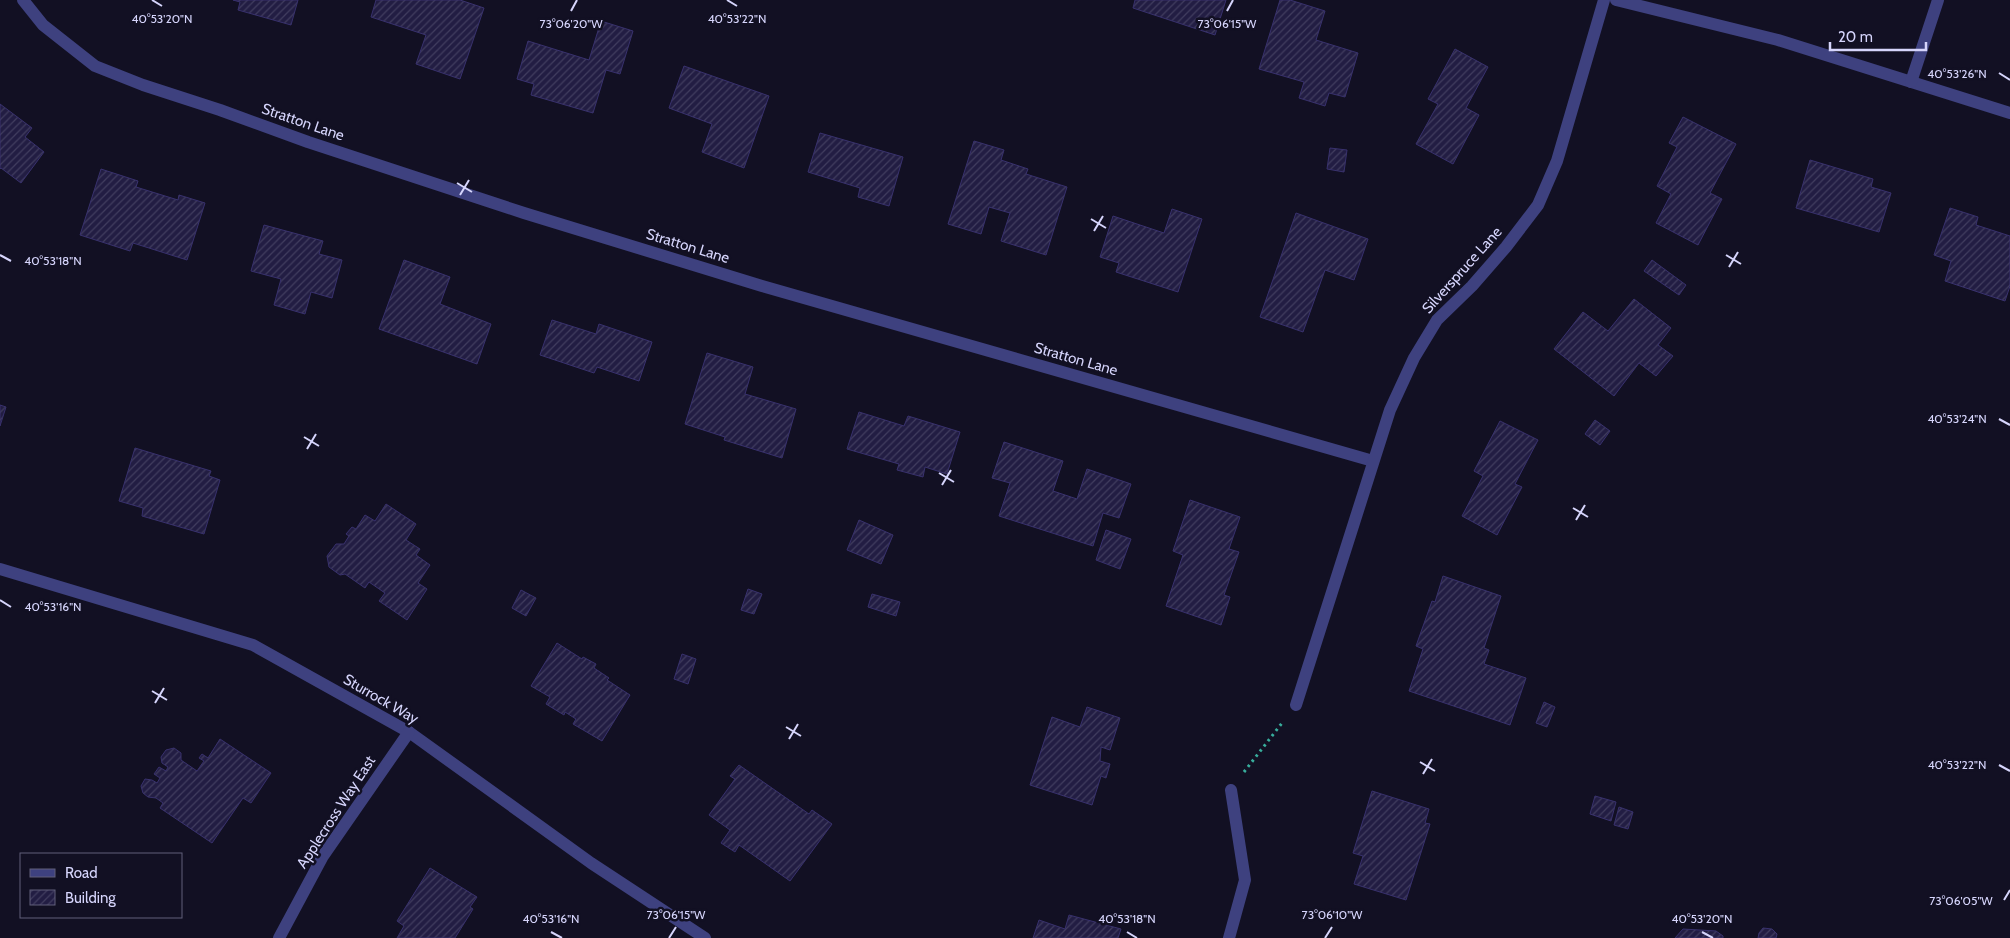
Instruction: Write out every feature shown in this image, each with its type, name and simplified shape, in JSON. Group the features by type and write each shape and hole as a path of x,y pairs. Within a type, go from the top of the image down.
{"street":[{"name":"Stratton Lane","path":"23,0 43,26 95,66 143,85 220,110 308,142 524,213 762,286 1373,461"},
{"name":"Silverspruce Lane","path":"1296,705 1390,410 1414,358 1437,320 1472,286 1506,247 1538,205 1557,161 1604,0"},
{"path":"1616,0 1778,40 2010,113"},
{"path":"1911,82 1938,0"},
{"name":"Sturrock Way","path":"0,569 253,645 408,732 591,863 705,938"},
{"name":"Applecross Way East","path":"279,938 323,856 408,732"},
{"path":"1229,938 1245,880 1231,790"}],"path":[{"path":"1231,790 1296,705"}],"building":[{"path":"233,0 298,0 291,25 238,10 240,2"},
{"path":"376,0 460,0 484,8 460,79 416,64 426,35 371,17"},
{"path":"1135,0 1226,0 1215,35 1133,8"},
{"path":"1280,0 1290,0 1325,11 1316,40 1358,53 1345,97 1329,93 1325,106 1299,98 1304,82 1259,69"},
{"path":"601,21 633,31 620,74 606,70 593,113 531,95 534,84 517,79 528,41 589,60"},
{"path":"1455,49 1488,67 1466,108 1479,115 1453,164 1416,144 1438,104 1428,99"},
{"path":"684,66 769,96 744,168 702,152 712,124 669,108"},
{"path":"0,104 32,128 25,137 44,152 21,183 0,169"},
{"path":"1683,117 1736,144 1710,193 1722,199 1698,245 1656,223 1671,194 1657,186 1677,147 1669,143"},
{"path":"820,133 903,157 889,206 858,197 860,188 808,172"},
{"path":"974,141 1004,150 1001,160 1028,169 1026,174 1067,187 1046,255 1001,241 1010,213 989,207 981,234 948,224"},
{"path":"1330,148 1347,150 1344,172 1327,169"},
{"path":"1810,160 1873,179 1871,187 1891,193 1879,232 1796,208"},
{"path":"101,169 138,181 136,187 178,200 179,195 205,203 187,260 133,243 130,251 80,235"},
{"path":"1950,208 1978,217 1976,225 2010,236 2010,286 2005,301 1945,281 1951,261 1934,255"},
{"path":"1172,209 1202,219 1178,292 1116,272 1119,263 1100,257 1113,216 1164,233"},
{"path":"1296,213 1368,239 1354,280 1325,270 1303,332 1260,317"},
{"path":"264,225 323,241 319,254 342,260 332,298 311,292 305,314 274,305 281,279 251,271"},
{"path":"404,260 450,277 440,304 491,324 477,364 379,329"},
{"path":"1652,260 1686,285 1679,295 1644,271"},
{"path":"1634,299 1671,328 1658,345 1673,356 1656,376 1639,363 1614,396 1554,349 1583,312 1608,331"},
{"path":"552,320 596,334 599,324 652,342 639,381 597,367 594,373 540,355"},
{"path":"707,353 753,367 745,394 796,409 782,458 724,440 725,437 685,424"},
{"path":"0,405 6,407 0,426"},
{"path":"859,412 904,426 908,416 960,432 947,474 925,467 923,477 897,470 899,464 847,449"},
{"path":"1595,420 1610,431 1600,445 1585,434"},
{"path":"1500,421 1538,440 1515,484 1522,487 1497,535 1462,516 1483,476 1474,471"},
{"path":"1004,442 1063,461 1053,491 1077,499 1087,469 1131,484 1119,518 1103,513 1093,546 999,516 1010,483 992,478"},
{"path":"135,448 211,471 209,476 220,480 204,534 142,516 143,508 119,501"},
{"path":"1190,500 1240,517 1229,549 1239,552 1224,595 1230,597 1221,625 1166,606 1183,555 1173,551"},
{"path":"386,504 416,524 406,540 420,549 416,555 430,565 418,583 427,589 407,620 379,601 385,593 369,582 365,588 345,574 340,575 329,567 327,556 336,544 344,544 349,536 346,534 352,527 356,529 365,515 375,521"},
{"path":"859,520 893,535 881,564 847,550"},
{"path":"1106,530 1131,539 1120,569 1096,560"},
{"path":"1443,576 1501,596 1484,648 1489,650 1484,664 1526,678 1510,725 1409,691 1423,649 1416,646 1432,601 1435,602"},
{"path":"748,589 762,594 754,614 741,610"},
{"path":"521,590 536,598 526,616 512,608"},
{"path":"872,594 900,602 896,616 868,607"},
{"path":"557,643 582,659 583,657 596,664 594,668 609,678 607,680 630,695 602,741 573,724 576,719 565,712 564,715 546,704 550,697 531,686"},
{"path":"682,654 696,659 688,684 674,679"},
{"path":"1544,702 1555,707 1547,727 1536,723"},
{"path":"1087,707 1120,718 1110,750 1101,747 1100,761 1110,764 1106,778 1101,776 1092,805 1030,785 1052,717 1080,727"},
{"path":"220,739 271,773 251,803 243,798 212,843 160,808 163,803 156,798 148,797 143,793 141,786 145,779 157,783 160,778 154,774 159,767 166,771 168,767 162,763 161,757 166,750 174,748 181,753 181,760 197,771 204,761 199,758 202,754 208,758"},
{"path":"739,765 809,814 812,810 832,824 790,881 739,845 735,852 721,843 730,830 709,815 735,779 730,776"},
{"path":"1372,791 1429,809 1425,823 1430,824 1406,900 1354,884 1363,856 1353,853"},
{"path":"1595,796 1616,802 1611,821 1590,814"},
{"path":"1619,807 1633,812 1628,829 1614,825"},
{"path":"430,868 477,897 470,907 473,909 455,938 397,938 404,926 397,921"},
{"path":"1069,915 1121,929 1118,938 1033,938 1039,920 1065,929"},
{"path":"1763,928 1772,929 1777,934 1776,938 1758,938"},
{"path":"1683,929 1716,931 1723,938 1675,938"}]}
